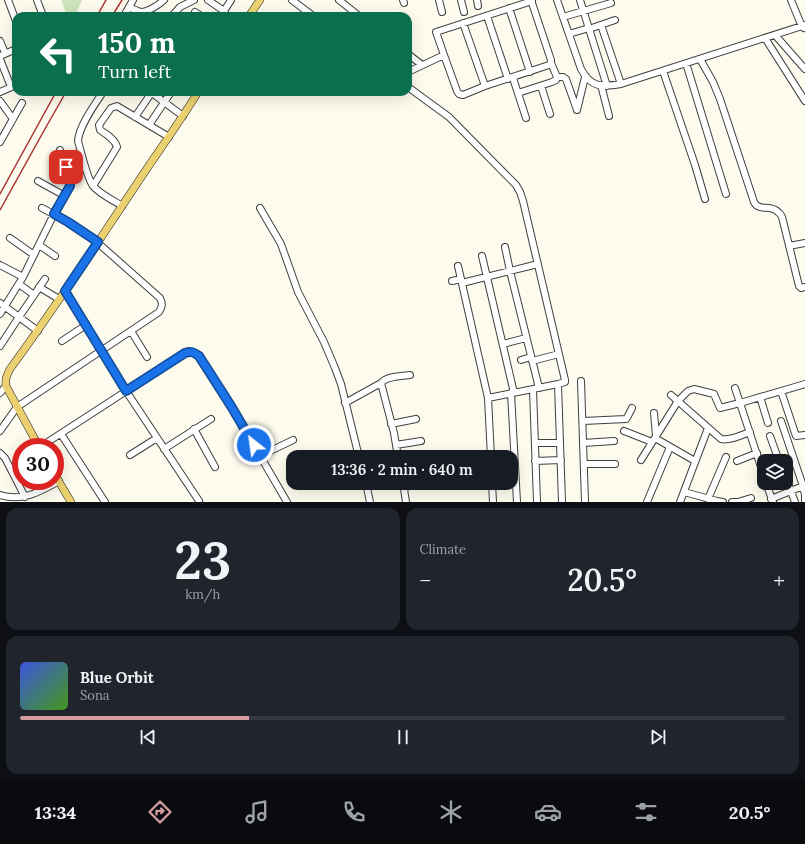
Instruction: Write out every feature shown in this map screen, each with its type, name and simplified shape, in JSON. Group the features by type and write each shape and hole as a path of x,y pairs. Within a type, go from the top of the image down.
{"main road":[{"path":"252,12 260,0"},
{"path":"35,438 17,407 2,386 10,369 38,331 184,116 196,96"},
{"path":"64,490 71,502"}],"street":[{"path":"8,0 13,12"},
{"path":"37,0 42,12"},
{"path":"126,12 133,0"},
{"path":"177,12 183,5 194,0"},
{"path":"209,0 222,12"},
{"path":"225,12 231,0"},
{"path":"292,0 308,12"},
{"path":"339,0 354,12"},
{"path":"439,0 442,12"},
{"path":"461,0 464,12"},
{"path":"557,0 568,34 585,77 595,84 604,86 621,84 804,27 798,19 791,0"},
{"path":"580,0 604,86 609,116"},
{"path":"129,7 143,12 155,7 163,1"},
{"path":"550,63 549,65 510,79 485,86 463,95 459,94 442,56 436,32 532,1 551,60 550,63 557,77"},
{"path":"562,17 584,12 600,3 611,3"},
{"path":"509,8 530,72"},
{"path":"487,16 510,79 518,93 526,118"},
{"path":"568,34 615,20"},
{"path":"463,23 485,86"},
{"path":"602,25 621,84"},
{"path":"775,35 805,69"},
{"path":"765,38 805,101"},
{"path":"0,41 2,57 12,81"},
{"path":"2,57 12,51"},
{"path":"412,56 425,64"},
{"path":"412,70 442,56"},
{"path":"700,59 720,98 754,202 759,208 772,208 778,211 782,217 799,286 801,288 805,287"},
{"path":"686,63 726,194"},
{"path":"663,70 693,158 705,199"},
{"path":"557,77 563,77 566,79 577,110 585,77"},
{"path":"518,93 552,82 556,80 557,77"},
{"path":"541,86 550,114"},
{"path":"0,92 12,87"},
{"path":"412,90 449,117 516,185 520,192 538,264 566,380 558,384 488,398"},
{"path":"100,96 88,116 78,137 78,141 88,175 93,186 122,206"},
{"path":"135,117 149,96"},
{"path":"157,96 184,116"},
{"path":"149,125 169,96"},
{"path":"0,101 13,119"},
{"path":"0,142 22,103"},
{"path":"93,186 117,147 114,140 100,130 99,125 114,106 117,106 169,137"},
{"path":"0,314 2,304 19,284 54,214 70,186 60,150"},
{"path":"38,181 65,196"},
{"path":"0,431 17,407 159,312 162,308 160,298 98,242 68,222 42,208"},
{"path":"260,208 281,244 298,292 324,342 335,368 357,450"},
{"path":"10,238 34,255"},
{"path":"789,246 805,243"},
{"path":"39,245 55,256"},
{"path":"505,247 531,359 536,388 535,461 537,502"},
{"path":"482,256 513,393 517,502"},
{"path":"452,281 487,277 538,264"},
{"path":"0,265 23,277"},
{"path":"458,266 488,398 491,450"},
{"path":"0,346 45,279"},
{"path":"19,284 34,295"},
{"path":"39,287 59,299"},
{"path":"65,291 126,391 199,501"},
{"path":"2,304 38,331"},
{"path":"62,341 86,325"},
{"path":"131,331 147,356"},
{"path":"503,344 526,338"},
{"path":"55,438 185,353 195,353 199,356 231,406 287,502"},
{"path":"521,360 559,354"},
{"path":"345,403 381,384 382,381 386,379 410,375"},
{"path":"581,381 585,502"},
{"path":"381,384 397,450"},
{"path":"558,384 562,502"},
{"path":"641,460 678,401 688,391 694,389 714,394 720,408 805,384"},
{"path":"735,388 757,453 737,462"},
{"path":"781,391 796,436 805,435"},
{"path":"671,395 721,439 725,440 750,432"},
{"path":"760,397 768,423"},
{"path":"583,421 626,419 632,408"},
{"path":"654,413 654,439"},
{"path":"164,449 212,419"},
{"path":"391,424 416,419"},
{"path":"781,421 803,486 805,502"},
{"path":"680,502 708,428"},
{"path":"194,429 215,467"},
{"path":"624,431 654,439 695,461"},
{"path":"61,434 105,502"},
{"path":"770,436 776,454"},
{"path":"130,455 157,438"},
{"path":"260,456 293,440"},
{"path":"396,445 421,441"},
{"path":"583,443 614,441"},
{"path":"535,443 560,443"},
{"path":"647,502 670,447"},
{"path":"0,464 2,455"},
{"path":"2,455 25,497"},
{"path":"708,499 726,456"},
{"path":"535,461 561,460"},
{"path":"584,464 615,464"},
{"path":"768,490 772,500 803,486"},
{"path":"0,495 12,498 25,497 42,490"},
{"path":"367,490 370,502"},
{"path":"404,490 406,502"},
{"path":"492,490 493,502"},
{"path":"791,491 795,502"},
{"path":"684,492 723,502"},
{"path":"732,502 738,502 751,498"}],"green space":[{"path":"61,0 82,0 77,12 66,12"}],"railway":[{"path":"99,12 106,0"},
{"path":"114,12 122,0"},
{"path":"0,194 54,96"},
{"path":"0,210 64,96"}],"route":[{"path":"66,167 70,186 54,214 98,242 65,291 126,391 185,353 195,353 199,356 254,445"}]}
